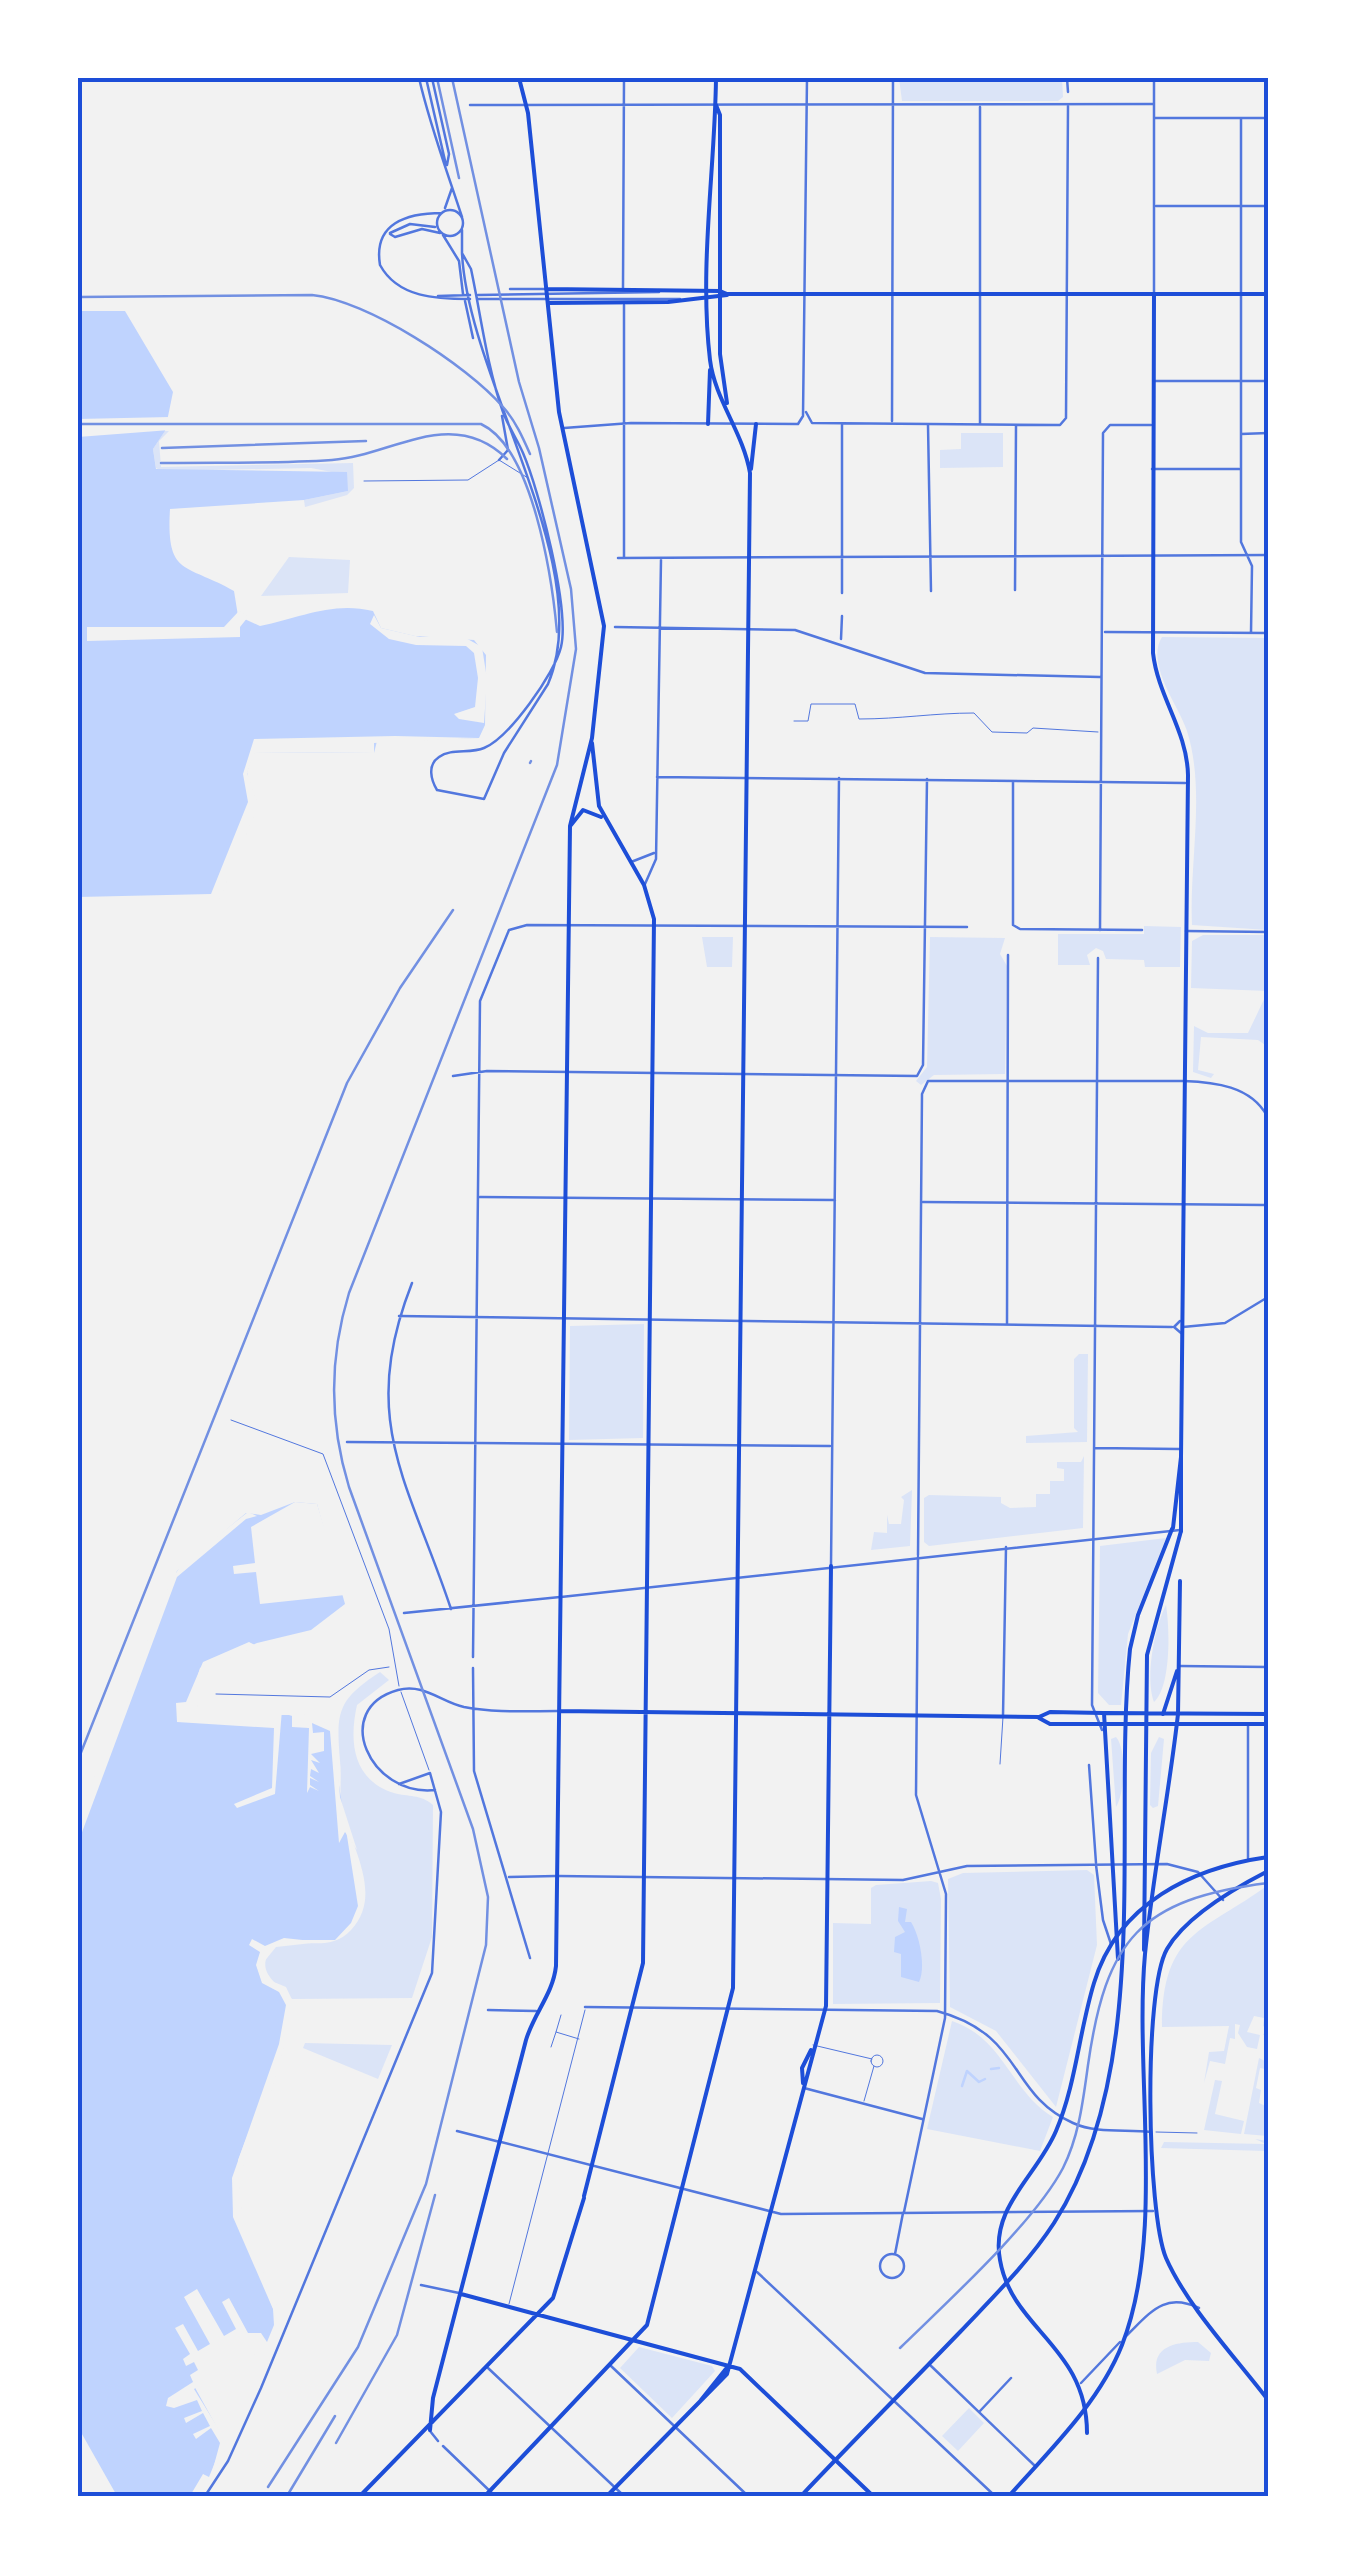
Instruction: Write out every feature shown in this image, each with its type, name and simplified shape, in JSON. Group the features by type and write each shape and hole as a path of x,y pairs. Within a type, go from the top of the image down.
{"main road":[{"path":"430,2430 461,2294 536,2012 554,1982 570,826 594,728 602,662 602,612 562,428 527,105 520,78"},
{"path":"708,424 716,78"},
{"path":"716,105 720,115 720,299 727,403 750,474"},
{"path":"546,289 720,290 728,294 1268,294"},
{"path":"548,304 720,299 728,294"},
{"path":"1009,2496 1111,2368 1135,2296 1142,2242 1146,1676 1152,1625 1181,1530 1188,783 1183,738 1154,665 1154,294"},
{"path":"711,365 720,396 727,403"},
{"path":"490,2495 635,2339 648,2320 730,2009 735,1972 750,474 756,424"},
{"path":"360,2496 430,2430 539,2314 561,2285 643,1966 654,926 644,886 605,820 594,787 592,738"},
{"path":"570,826 586,809 605,820"},
{"path":"801,2496 1018,2271 1069,2195 1092,2143 1106,2091 1119,1974 1128,1670 1138,1615 1172,1529 1181,1456"},
{"path":"606,2496 700,2400 729,2364 825,2010 831,1566"},
{"path":"1145,1954 1178,1714 1180,1580"},
{"path":"1163,1714 1180,1666"},
{"path":"559,1711 1038,1717 1050,1712 1268,1714"},
{"path":"1104,1713 1101,1728 1119,1974"},
{"path":"1038,1717 1050,1724 1101,1728 1268,1724"},
{"path":"1087,2433 1081,2383 1006,2280 998,2246 1005,2211 1047,2150 1062,2117 1094,1982 1112,1944 1148,1902 1198,1872 1268,1857"},
{"path":"1268,1870 1178,1934 1156,1976 1152,2132 1153,2211 1166,2256 1268,2400"},
{"path":"461,2294 740,2369 873,2496"},
{"path":"366,2490 373,2496"}],"street":[{"path":"419,78 432,134 462,217 461,262 473,338"},
{"path":"429,78 449,154 446,166"},
{"path":"623,289 624,78"},
{"path":"807,78 806,412 812,424 1060,425 1066,418 1068,105"},
{"path":"892,424 893,78"},
{"path":"1068,78 1068,92"},
{"path":"1154,78 1154,294"},
{"path":"470,105 1154,104"},
{"path":"980,105 980,424"},
{"path":"1154,118 1268,118"},
{"path":"1242,118 1241,542 1252,566 1251,633"},
{"path":"452,186 442,212 440,232 461,262 504,421 531,482 561,612 552,674 497,766 484,800 437,790 431,770 440,756 482,749 503,736 552,671 560,650 562,612 532,478 502,410"},
{"path":"1154,206 1268,206"},
{"path":"462,217 455,211 408,214 394,220 379,252 386,275 406,290 436,297 681,300"},
{"path":"389,234 396,237 422,229 456,236 462,230"},
{"path":"364,481 468,480 508,450 471,270 462,253"},
{"path":"510,289 546,289"},
{"path":"632,297 662,291"},
{"path":"624,303 621,558 1268,556"},
{"path":"1153,381 1268,381"},
{"path":"562,428 798,424 806,412"},
{"path":"842,424 842,593"},
{"path":"928,424 931,592"},
{"path":"1016,424 1016,590"},
{"path":"1100,930 1103,432 1110,425 1152,424"},
{"path":"1241,434 1268,434"},
{"path":"499,460 522,478 532,478"},
{"path":"1152,468 1241,468"},
{"path":"644,886 654,868 655,852 662,558"},
{"path":"841,642 842,616"},
{"path":"615,627 795,630 932,674 1101,677"},
{"path":"1102,632 1268,633"},
{"path":"794,720 808,720 811,704 855,704 859,719 924,720 937,713 974,713 992,732 1028,732 1033,728 1101,732"},
{"path":"657,777 1188,783"},
{"path":"831,1566 839,778"},
{"path":"453,1076 480,1073 911,1078 920,1073 927,779"},
{"path":"1013,780 1015,927 1142,930"},
{"path":"631,862 655,852"},
{"path":"473,1658 480,1000 514,926 925,930 967,927"},
{"path":"1186,931 1268,932"},
{"path":"1007,1325 1008,955"},
{"path":"1098,958 1093,1712 1101,1728"},
{"path":"895,2254 881,2262 883,2273 891,2277 903,2268 895,2254 945,2013 946,1904 940,1871 916,1804 922,1094 926,1083 933,1079 1184,1081 1227,1086 1265,1110 1268,1298 1225,1323 1182,1327"},
{"path":"478,1197 835,1200"},
{"path":"922,1202 1266,1205"},
{"path":"412,1283 399,1316 386,1377 392,1442 450,1609"},
{"path":"399,1316 1174,1327 1182,1334"},
{"path":"1174,1327 1182,1319"},
{"path":"205,2496 228,2461 255,2403 432,1973 438,1938 442,1812 392,1666 389,1629 323,1454 231,1420"},
{"path":"347,1442 832,1446"},
{"path":"1094,1448 1181,1448"},
{"path":"404,1614 1181,1530"},
{"path":"1000,1764 1006,1547"},
{"path":"216,1694 330,1698 369,1670 392,1666"},
{"path":"1180,1666 1268,1666"},
{"path":"473,1668 474,1771 530,1958"},
{"path":"436,1790 399,1784 383,1776 368,1758 363,1739 366,1721 389,1694 417,1688 464,1707 559,1711"},
{"path":"1248,1724 1248,1860"},
{"path":"1089,1765 1103,1920 1112,1944"},
{"path":"399,1784 430,1774"},
{"path":"507,1876 909,1880 968,1866 1176,1864 1198,1872 1224,1900"},
{"path":"508,2307 585,2007 945,2013 973,2023 997,2040 1036,2096 1062,2117 1086,2128 1198,2133"},
{"path":"488,2010 536,2012"},
{"path":"551,2046 560,2015"},
{"path":"556,2032 579,2038"},
{"path":"813,2047 883,2058 882,2065 874,2066"},
{"path":"863,2104 874,2066 872,2059"},
{"path":"803,2085 925,2119"},
{"path":"456,2131 771,2212 1153,2211"},
{"path":"756,2271 996,2496"},
{"path":"421,2285 461,2294"},
{"path":"1081,2383 1168,2300 1182,2300 1200,2308"},
{"path":"487,2366 624,2496"},
{"path":"610,2366 748,2496"},
{"path":"927,2366 1036,2466"},
{"path":"979,2412 1011,2378"},
{"path":"430,2430 438,2441"},
{"path":"443,2446 490,2495"}],"shaded area":[{"path":"899,78 1062,78 1063,97 1058,101 902,101"},
{"path":"165,431 169,431 159,441 161,467 353,463 354,488 347,495 305,507 304,500 348,491 332,472 311,468 162,471 156,468 153,449"},
{"path":"961,433 1003,433 1003,467 940,468 940,450 961,449"},
{"path":"289,557 350,560 348,593 261,596"},
{"path":"1162,637 1268,638 1268,930 1192,925 1196,802 1193,754 1187,731 1160,672 1158,648"},
{"path":"1144,926 1181,927 1180,967 1145,967 1144,960 1106,959 1103,951 1096,948 1087,955 1090,965 1058,965 1058,934 1144,934"},
{"path":"1203,935 1268,935 1268,991 1191,988 1192,941"},
{"path":"702,937 733,937 732,967 707,967"},
{"path":"930,937 1005,938 1000,954 1007,966 1005,1074 934,1075 921,1085 916,1081 927,1067"},
{"path":"1268,991 1268,1047 1258,1040 1201,1037 1198,1070 1214,1074 1211,1078 1193,1072 1194,1026 1208,1033 1248,1033"},
{"path":"644,1324 643,1438 569,1440 570,1326"},
{"path":"1079,1354 1088,1354 1087,1442 1026,1443 1026,1436 1078,1432 1074,1428 1074,1359"},
{"path":"1084,1456 1083,1528 929,1546 924,1542 924,1498 929,1495 1001,1497 1001,1503 1010,1508 1036,1507 1036,1494 1050,1494 1050,1481 1064,1481 1064,1469 1057,1468 1057,1462 1081,1462"},
{"path":"912,1490 910,1546 871,1550 874,1532 887,1533 887,1515 889,1524 901,1524 901,1497"},
{"path":"1166,1538 1128,1634 1121,1705 1109,1705 1098,1693 1100,1546"},
{"path":"1166,1605 1166,1671 1160,1695 1154,1702 1150,1680 1152,1654"},
{"path":"380,1672 389,1680 357,1705 354,1745 369,1779 394,1793 419,1797 433,1805 432,1937 412,1998 292,1999 266,1970 272,1948 332,1942 351,1930 361,1916 365,1885 342,1807 339,1730 347,1700"},
{"path":"1116,1737 1124,1771 1116,1807 1111,1739"},
{"path":"1159,1737 1164,1739 1158,1806 1153,1808 1151,1753"},
{"path":"1087,1870 1094,1875 1097,1945 1056,2107 996,2031 950,2007 948,1879 963,1873"},
{"path":"938,1883 941,1899 940,2003 833,2004 833,1923 871,1924 871,1888 876,1885"},
{"path":"1268,1885 1268,2036 1263,2035 1267,2028 1263,2026 1264,2018 1254,2016 1247,2032 1260,2035 1257,2049 1247,2047 1238,2033 1240,2025 1235,2024 1235,2039 1230,2038 1225,2064 1210,2061 1204,2083 1209,2052 1224,2051 1229,2026 1162,2027 1170,1971 1191,1938"},
{"path":"952,2021 984,2040 1026,2093 1053,2117 1040,2151 927,2129"},
{"path":"305,2043 392,2045 378,2079 303,2048"},
{"path":"1259,2058 1267,2062 1265,2069 1260,2068 1256,2088 1261,2090 1259,2103 1268,2107 1268,2136 1244,2134"},
{"path":"1215,2080 1222,2081 1215,2114 1244,2121 1241,2134 1204,2130"},
{"path":"1255,2139 1268,2141 1266,2151 1161,2148 1164,2142 1266,2144"},
{"path":"1198,2342 1211,2353 1209,2361 1185,2360 1157,2374 1158,2357 1167,2347"},
{"path":"639,2347 712,2366 715,2371 672,2418 620,2368"},
{"path":"969,2408 984,2423 958,2451 942,2436"}],"water":[{"path":"78,311 125,311 173,392 165,431 153,449 156,469 347,472 348,491 304,500 170,509 171,547 176,557 191,571 234,591 238,616 260,626 330,609 358,608 373,611 381,628 415,636 474,640 486,655 485,725 479,738 377,741 374,753 254,752 247,772 252,801 214,899 78,903"},
{"path":"295,1502 317,1504 345,1604 311,1630 257,1643 200,1668 190,1702 199,1715 289,1715 330,1728 358,1906 351,1923 335,1940 287,1940 262,1955 261,1977 288,1998 282,2045 238,2160 238,2219 278,2321 270,2342 193,2384 224,2440 209,2477 203,2474 190,2496 78,2496 78,1830 177,1571 246,1513 261,1515"},
{"path":"899,1907 907,1909 905,1922 911,1922 919,1943 919,1982 901,1977 901,1954 894,1952 895,1937 905,1932 898,1921"}],"pier":[{"path":"170,417 170,430 78,437 78,419"},
{"path":"239,611 248,617 240,627 240,637 87,641 87,627 224,627"},
{"path":"374,615 381,628 420,637 462,636 482,647 487,679 484,723 459,719 454,714 475,707 478,678 474,653 466,646 416,645 389,639 370,624"},
{"path":"478,738 374,743 374,753 255,752 247,773 257,802 255,813 218,903 78,908 78,897 211,894 248,802 243,774 254,739"},
{"path":"295,1502 317,1504 345,1595 260,1604 256,1572 234,1574 233,1566 255,1563 251,1527"},
{"path":"248,1512 257,1516 246,1519 177,1577 78,1843 78,1818 171,1580 183,1563"},
{"path":"249,1642 257,1646 204,1668 194,1702 201,1710 282,1710 275,1794 237,1808 234,1804 272,1788 274,1728 177,1722 176,1703 186,1702 203,1662"},
{"path":"292,1710 335,1727 340,1797 357,1850 345,1832 339,1843 330,1731 312,1723 313,1733 324,1732 324,1751 311,1754 320,1763 311,1760 319,1773 311,1769 310,1776 319,1782 310,1778 310,1785 319,1791 310,1787 307,1793 309,1728 292,1727"},
{"path":"284,1938 321,1942 276,1947 263,1963 269,1980 286,1987 295,2006 268,2104 239,2178 242,2218 278,2309 278,2328 269,2346 194,2389 228,2444 211,2476 220,2443 211,2428 196,2439 193,2434 210,2426 203,2413 186,2423 184,2418 202,2411 197,2400 174,2408 166,2406 168,2398 193,2382 190,2375 198,2370 194,2362 186,2366 183,2359 190,2354 175,2328 183,2324 198,2351 210,2344 184,2297 197,2289 224,2336 236,2329 222,2302 229,2298 248,2333 261,2333 267,2342 274,2325 273,2309 233,2217 232,2178 279,2044 286,2005 279,1992 262,1983 256,1965 260,1952 249,1945 252,1939 265,1946"},
{"path":"78,2427 117,2496 78,2496"}],"waterway":[{"path":"991,2069 999,2068"},
{"path":"962,2086 967,2071 979,2082 985,2079"}],"railway":[{"path":"437,78 459,178"},
{"path":"268,2487 358,2347 426,2184 486,1945 488,1897 473,1829 349,1487 338,1438 334,1390 338,1342 349,1293 557,765 576,649 571,589 539,448 519,382 452,78"},
{"path":"78,297 312,295 360,309 414,337 466,372 507,412 530,454"},
{"path":"78,424 481,424 499,438 527,486 544,549 557,632"},
{"path":"161,463 332,460 443,435 465,436 486,443 507,459"},
{"path":"162,448 366,441"},
{"path":"78,1760 347,1083 400,988 453,910"},
{"path":"900,2348 1011,2237 1063,2168 1077,2131 1106,1986 1119,1956 1137,1933 1160,1914 1188,1900 1268,1883"},
{"path":"336,2443 397,2335 435,2195"},
{"path":"287,2496 335,2416"}]}
